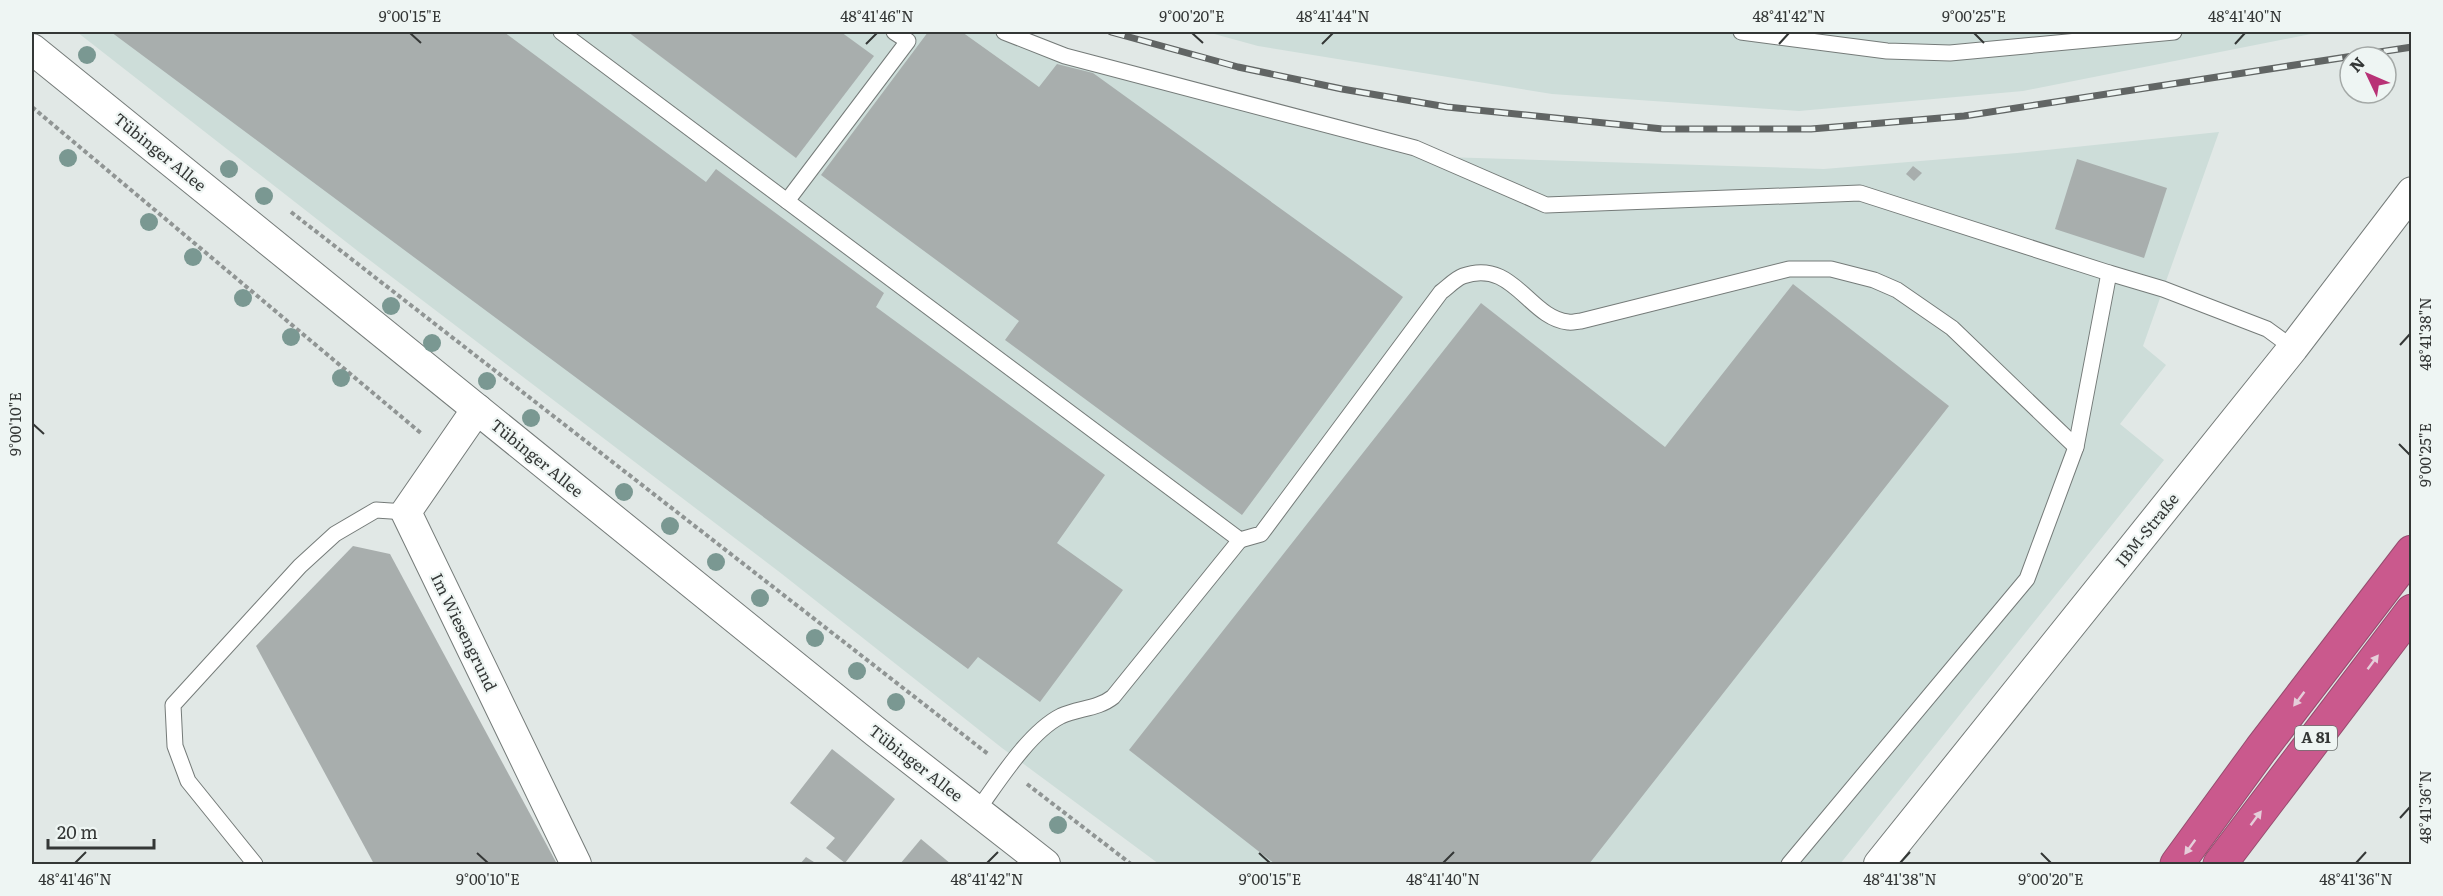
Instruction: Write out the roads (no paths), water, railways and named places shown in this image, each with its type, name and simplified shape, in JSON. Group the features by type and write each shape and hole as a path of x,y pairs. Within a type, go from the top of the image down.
{"highway":[{"name":"A 81","path":"2176,864 2261,748 2412,552"},
{"name":"A 81","path":"2220,864 2412,611"}],"street":[{"name":"Tübinger Allee","path":"32,49 876,732 1046,864"},
{"name":"IBM-Straße","path":"1879,864 2293,348 2412,192"},
{"path":"406,512 477,409"},
{"name":"Im Wiesengrund","path":"406,512 576,864"}],"lane":[{"path":"561,32 1240,540"},
{"path":"787,201 908,41 894,32"},
{"path":"1004,32 1065,56 1415,148 1546,205 1860,193 2163,289 2267,329 2293,348"},
{"path":"1741,32 1887,51 1950,53 2174,32"},
{"path":"977,811 1039,732 1060,717 1083,707 1105,704 1113,697 1240,540 1261,534 1441,292 1461,276 1483,271 1498,275 1552,316 1567,322 1581,321 1789,269 1831,269 1874,280 1897,290 1952,328 2076,447"},
{"path":"1789,864 2027,579 2076,447 2109,273"},
{"path":"255,864 188,781 175,746 173,705 300,566 335,534 376,510 406,512"}],"railway":[{"path":"1111,32 1238,67 1342,89 1447,107 1663,129 1811,129 1964,116 2412,47"}]}
